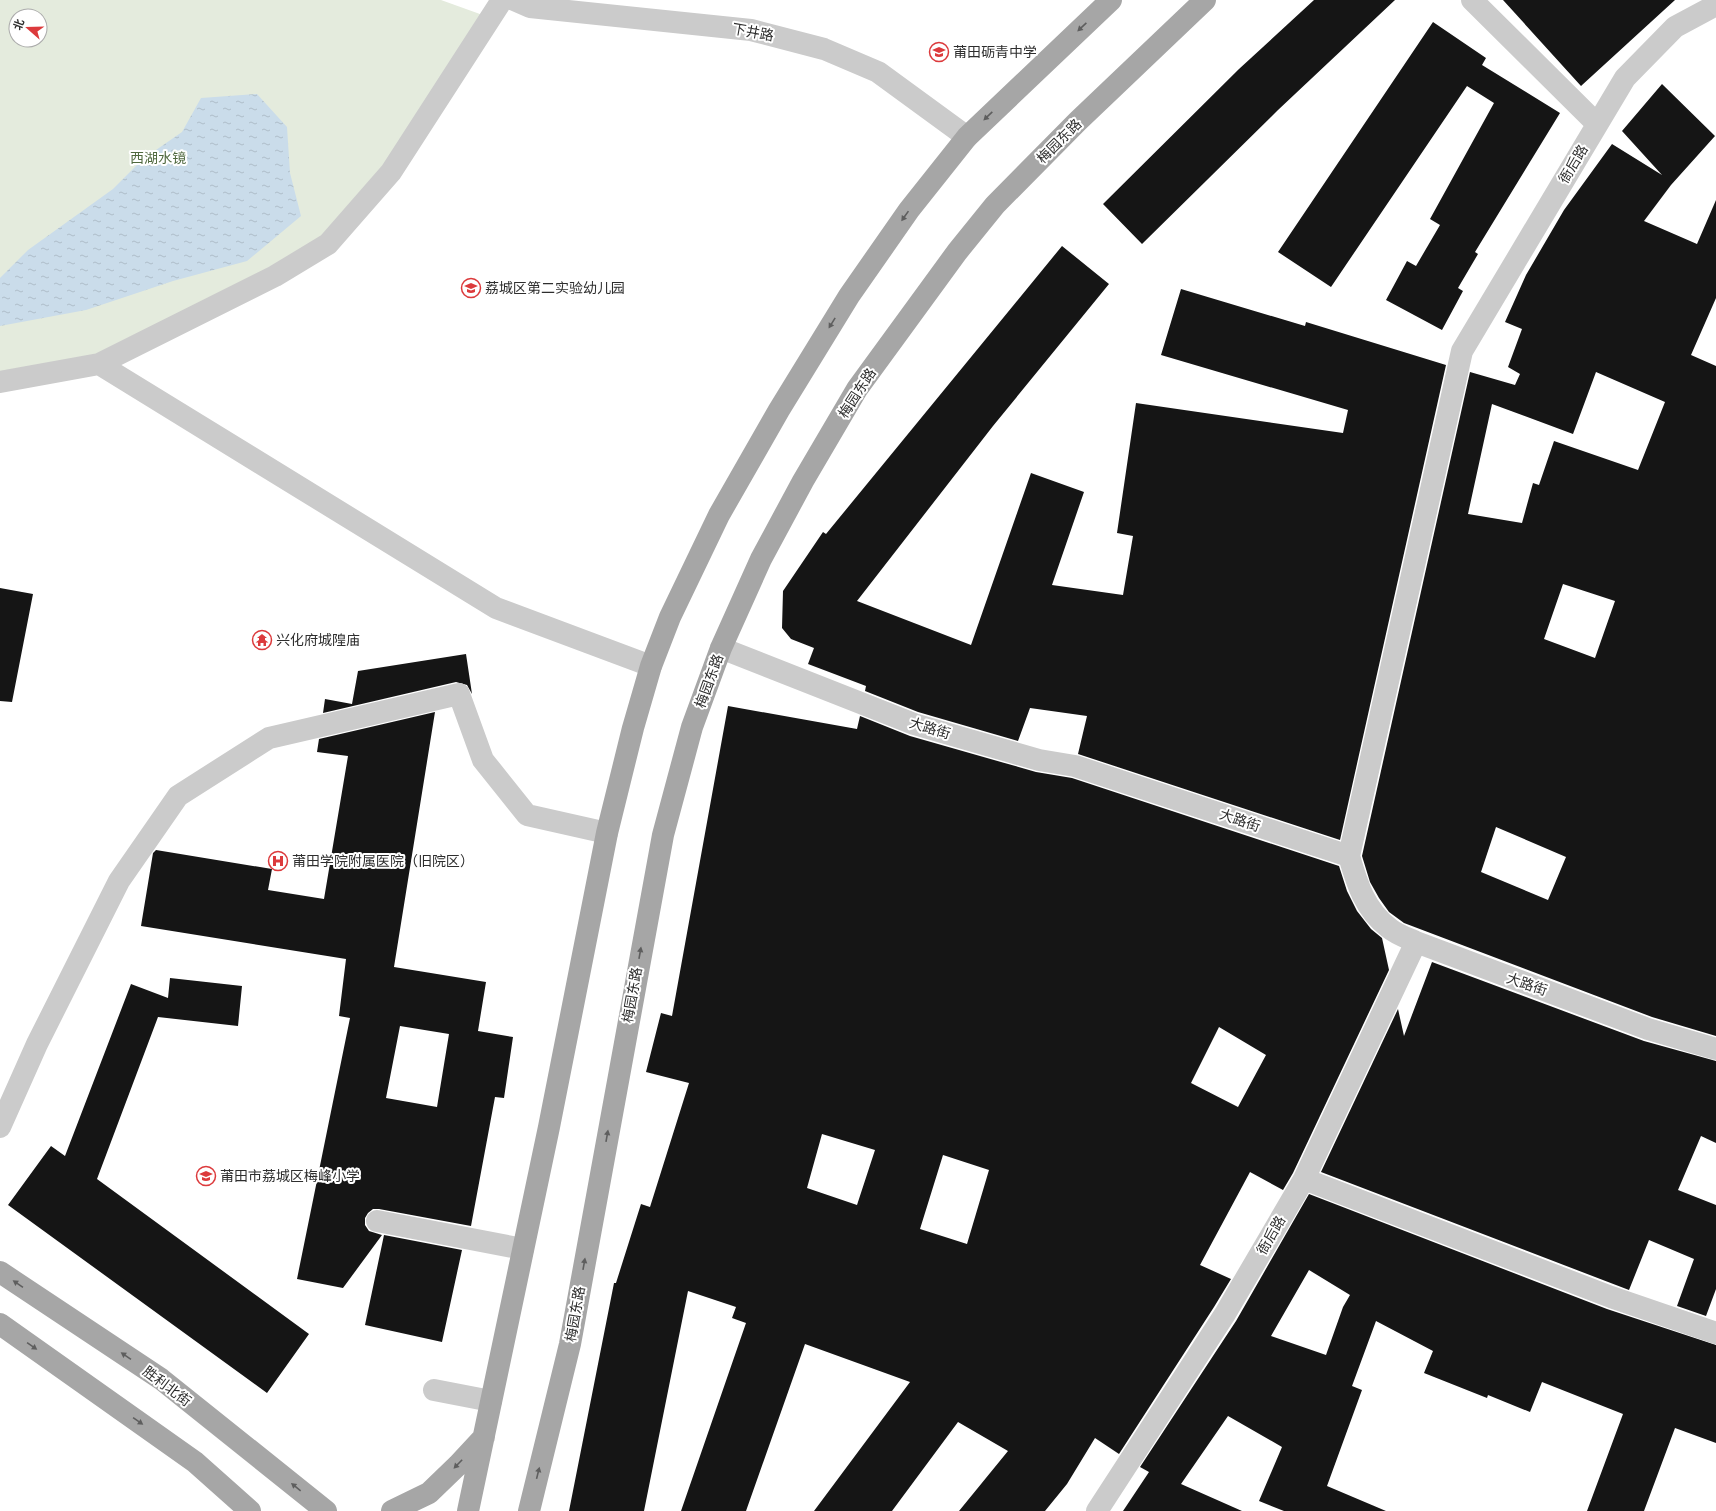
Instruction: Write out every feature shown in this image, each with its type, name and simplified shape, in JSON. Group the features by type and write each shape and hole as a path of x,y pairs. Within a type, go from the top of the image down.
{"main road":[{"path":"468,1511 524,1250 607,833 632,728 651,666 670,617 719,515 778,410 849,296 909,210 966,136 1111,0"},
{"name":"梅园东路","path":"529,1511 570,1344 663,835 692,726 721,648 761,559 857,389 957,252 995,205 1078,121 1205,0"},
{"name":"胜利北街","path":"0,1272 160,1379 323,1508"},
{"path":"0,1324 195,1462 250,1511"},
{"path":"392,1511 429,1493 485,1436"},
{"path":"323,1508 342,1511"}],"street":[{"path":"0,382 99,364 275,276 328,244 391,172 502,0"},
{"name":"下井路","path":"514,0 530,7 751,30 824,49 878,72 966,136"},
{"path":"1472,0 1597,124"},
{"name":"衙后路","path":"1349,856 1462,351 1625,78 1675,27 1716,5"},
{"path":"99,364 496,608 651,666"},
{"name":"大路街","path":"721,648 914,724 1039,760 1075,766 1349,856 1355,879 1365,902 1389,928 1416,942 1648,1029 1716,1049"},
{"path":"0,1127 37,1044 119,881 178,796 269,738 459,694 483,760 527,815 607,833"},
{"name":"衙后路","path":"1097,1511 1224,1314 1304,1179 1416,942"},
{"path":"1304,1179 1611,1297 1716,1333"},
{"path":"377,1220 524,1250"},
{"path":"434,1390 491,1401"}],"green space":[{"name":"西湖水镜","path":"0,0 441,0 491,18 328,244 99,364 0,382"}],"water":[{"path":"257,94 287,127 290,173 301,216 247,261 173,281 86,310 0,326 0,278 28,250 113,189 143,159 182,132 201,98"}],"building":[{"path":"1314,0 1395,0 1278,110 1142,244 1103,204 1239,69"},
{"path":"1503,0 1675,0 1581,86"},
{"path":"1433,22 1486,58 1482,65 1560,113 1475,252 1478,254 1458,288 1463,291 1442,330 1386,300 1407,261 1416,266 1440,225 1430,219 1494,103 1467,86 1331,287 1278,252"},
{"path":"1662,84 1715,136 1671,185 1644,221 1697,244 1716,200 1716,298 1691,355 1716,366 1716,1036 1652,1017 1404,923 1389,912 1379,898 1370,882 1362,856 1470,372 1515,385 1520,374 1508,367 1522,329 1505,322 1526,275 1564,210 1612,144 1662,175 1622,131","holes":["1596,372 1665,402 1638,470 1554,441 1539,485 1533,483 1522,523 1468,514 1492,404 1573,434","1563,584 1615,601 1595,658 1544,639","1496,827 1566,857 1548,900 1481,872"]},
{"path":"1062,246 1109,284 993,426 857,601 971,645 1031,473 1084,492 1052,585 1123,595 1133,536 1117,533 1136,403 1343,433 1348,410 1161,355 1181,289 1305,326 1306,322 1446,365 1340,840 1078,754 1087,716 1030,708 1018,741 918,712 865,691 866,686 808,664 814,648 791,639 782,628 783,591 823,532 826,534"},
{"path":"0,588 33,594 12,702 0,701"},
{"path":"466,654 472,694 467,685 456,682 323,713 325,699 352,704 358,671"},
{"path":"728,706 857,729 860,716 910,736 1036,772 1072,778 1339,866 1347,891 1357,911 1371,929 1382,938 1389,970 1293,1173 1283,1190 1250,1172 1200,1265 1231,1279 1214,1307 1119,1454 1095,1438 1067,1484 1045,1511 959,1511 1008,1451 958,1422 892,1511 814,1511 910,1382 805,1344 746,1511 681,1511 746,1323 732,1318 736,1307 688,1291 644,1511 569,1511 614,1283 616,1283 641,1204 650,1207 689,1083 646,1072 661,1013 672,1016","holes":["1219,1027 1266,1055 1238,1107 1191,1083","822,1134 875,1150 857,1205 807,1188","943,1155 989,1170 967,1244 920,1229"]},
{"path":"435,712 394,967 486,982 478,1031 513,1037 504,1098 495,1097 471,1226 373,1209 365,1218 365,1225 369,1231 382,1235 343,1288 297,1279 350,1018 339,1016 346,959 141,926 153,853 156,850 272,869 268,890 324,899 348,756 317,752 319,739","holes":["400,1026 449,1034 437,1107 386,1098"]},
{"path":"1432,962 1644,1041 1716,1061 1716,1143 1701,1136 1678,1190 1716,1205 1716,1289 1706,1316 1677,1306 1694,1259 1649,1240 1629,1290 1321,1172 1398,1009 1404,1036"},
{"path":"170,978 242,986 238,1026 158,1017 97,1179 309,1334 267,1393 8,1205 51,1146 65,1156 131,984 168,998"},
{"path":"1309,1194 1607,1309 1716,1345 1716,1443 1675,1428 1644,1511 1587,1511 1623,1414 1542,1382 1530,1412 1488,1395 1487,1398 1424,1373 1433,1351 1376,1321 1352,1386 1362,1390 1327,1486 1386,1511 1284,1511 1259,1501 1282,1447 1228,1416 1181,1484 1242,1511 1123,1511 1149,1472 1140,1467 1236,1321","holes":["1309,1270 1350,1295 1343,1307 1326,1355 1271,1336"]},
{"path":"384,1235 462,1250 442,1342 365,1325"}],"place":[{"name":"莆田砺青中学","path":"939,52"},
{"name":"荔城区第二实验幼儿园","path":"471,288"},
{"name":"兴化府城隍庙","path":"262,640"},
{"name":"莆田学院附属医院（旧院区）","path":"278,861"},
{"name":"莆田市荔城区梅峰小学","path":"206,1176"}]}
